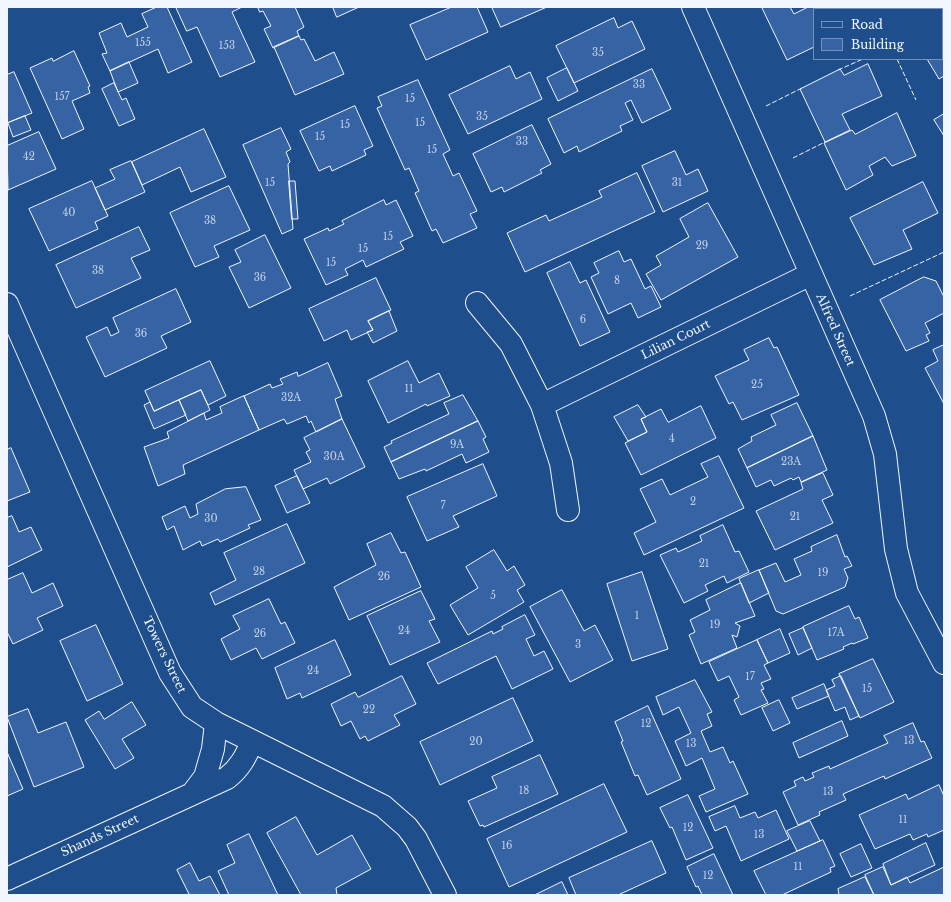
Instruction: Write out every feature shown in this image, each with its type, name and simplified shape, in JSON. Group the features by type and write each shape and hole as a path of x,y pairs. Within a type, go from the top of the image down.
{"street":[{"name":"Alfred Street","path":"693,7 874,416 885,454 896,549 907,593 944,662"},
{"name":"Lilian Court","path":"542,404 810,274"},
{"name":"Towers Street","path":"7,304 170,673 192,707 216,723 252,742 383,806 396,816 416,839 445,895"},
{"path":"476,304 511,344 542,404 561,463 568,510"},
{"name":"Shands Street","path":"192,794 205,777 212,749 216,723"},
{"name":"Shands Street","path":"7,879 228,778 235,772 245,759 252,742"}],"building":[{"path":"157,7 167,7 192,62 168,73 158,49 110,71 102,54 107,53 99,33 121,23 127,37 148,27 142,14"},
{"path":"176,7 242,7 232,12 255,62 220,77 197,27 187,31"},
{"path":"258,7 295,7 304,27 297,31 299,36 273,48 264,29 271,26 263,11 260,12"},
{"path":"333,7 359,7 337,17"},
{"path":"452,7 477,7 488,32 426,60 410,25"},
{"path":"492,7 547,7 501,27"},
{"path":"790,7 794,14 808,7 848,8 813,8 813,47 787,60 762,8"},
{"path":"898,7 920,7 918,8"},
{"path":"944,7 944,76 939,79 928,60 943,60 943,8 942,8"},
{"path":"614,18 618,28 632,21 645,49 574,83 556,46"},
{"path":"299,36 301,40 304,39 315,61 334,52 344,74 295,95 274,47"},
{"path":"74,51 90,86 88,87 90,93 72,101 84,129 62,139 30,68 52,58 53,61"},
{"path":"129,62 138,83 118,92 110,71"},
{"path":"868,64 882,96 842,114 850,130 825,142 800,89 840,69 844,75"},
{"path":"510,66 516,79 530,72 542,99 468,134 449,95"},
{"path":"567,68 578,91 558,101 547,78"},
{"path":"652,69 671,109 642,123 631,100 625,103 633,120 620,126 622,131 579,152 577,146 564,153 548,119"},
{"path":"14,72 32,113 7,123 7,75"},
{"path":"418,80 450,150 443,154 453,176 459,173 477,211 470,214 477,228 443,243 436,229 432,231 415,193 419,191 409,168 405,170 377,108 382,106 378,97"},
{"path":"114,83 122,100 126,98 135,119 119,126 102,89"},
{"path":"355,106 373,146 364,150 366,155 332,171 330,166 319,171 300,131"},
{"path":"897,113 916,156 892,166 885,157 869,166 873,175 846,190 824,143 852,130 855,134"},
{"path":"944,114 944,136 934,120"},
{"path":"25,116 31,130 13,137 8,123"},
{"path":"532,125 551,164 540,170 542,173 504,192 502,187 491,192 473,154"},
{"path":"281,128 291,149 286,152 290,162 288,164 293,229 282,234 243,145"},
{"path":"204,129 226,177 191,192 180,167 142,185 132,162"},
{"path":"39,132 56,169 8,190 7,146"},
{"path":"675,151 686,175 698,169 708,191 663,212 642,166"},
{"path":"131,161 145,192 105,210 95,188 115,179 110,170"},
{"path":"637,173 655,212 525,272 507,233 546,215 549,221 602,197 599,191"},
{"path":"92,181 108,216 95,222 98,229 49,251 29,209"},
{"path":"289,181 295,181 298,219 292,219"},
{"path":"923,182 938,213 903,230 912,249 874,265 850,218"},
{"path":"229,186 250,230 214,246 219,257 195,267 170,213"},
{"path":"384,200 386,205 396,200 413,236 400,242 404,249 366,267 363,260 345,269 348,275 326,285 304,239 328,228 329,231 344,224 342,221"},
{"path":"708,203 738,257 661,300 646,274 661,265 656,256 689,237 680,219"},
{"path":"139,227 150,250 131,258 141,278 76,308 56,265"},
{"path":"265,235 291,288 249,308 229,267 241,262 235,250"},
{"path":"619,251 624,262 631,259 645,289 651,286 661,307 638,318 631,303 608,314 591,277 599,273 594,263"},
{"path":"570,262 580,283 586,280 610,332 580,346 547,273"},
{"path":"924,277 936,281 944,297 944,313 925,323 930,333 926,335 929,341 906,351 880,300"},
{"path":"376,278 391,310 368,321 373,330 351,340 347,330 324,341 309,309"},
{"path":"176,289 191,322 161,336 167,348 105,377 86,337 107,327 111,336 119,332 113,318"},
{"path":"389,311 397,331 373,343 367,332 373,330 368,321"},
{"path":"769,338 774,348 777,347 799,395 742,420 733,402 729,404 715,376 749,360 744,350"},
{"path":"944,345 944,404 925,368 938,361 933,350"},
{"path":"210,361 226,396 208,405 201,390 154,411 145,391"},
{"path":"408,361 419,383 439,373 450,396 427,406 426,404 388,423 368,381"},
{"path":"328,363 342,396 335,399 342,419 316,432 311,421 309,423 306,416 287,424 284,419 259,430 244,396 270,384 272,388 283,384 280,379 297,372 298,376"},
{"path":"201,390 210,410 188,421 179,400"},
{"path":"463,395 478,421 391,462 384,447 392,443 391,441 449,414 444,403"},
{"path":"244,396 259,430 183,465 185,474 158,486 144,447 169,438 167,432 204,413 206,420 222,413 220,407"},
{"path":"179,400 186,415 154,429 144,405 150,402 154,411"},
{"path":"797,403 813,436 747,468 738,449 752,441 751,437 776,425 771,415"},
{"path":"638,405 646,417 641,419 647,432 628,441 614,417"},
{"path":"701,406 716,438 641,475 625,443 647,432 641,419 661,409 668,422"},
{"path":"342,419 365,467 330,484 327,478 303,489 294,470 311,462 306,452 310,450 304,438"},
{"path":"478,421 486,437 483,439 489,452 466,463 462,454 426,471 425,469 399,479 391,462"},
{"path":"813,436 827,470 801,482 799,477 793,480 791,478 774,486 771,480 756,487 747,468"},
{"path":"11,448 30,492 7,501 7,450"},
{"path":"719,456 744,508 644,555 634,533 656,522 640,489 662,479 670,495 708,477 701,464"},
{"path":"483,464 497,496 453,516 459,527 427,541 407,497"},
{"path":"823,473 833,495 822,500 833,523 775,550 756,511 803,489 801,483"},
{"path":"297,476 310,503 287,513 275,486"},
{"path":"246,487 261,520 248,525 250,528 220,542 218,539 202,546 200,541 183,550 174,526 167,530 162,517 185,506 190,518 198,514 196,504 225,489"},
{"path":"12,516 19,532 31,527 42,550 7,567 7,518"},
{"path":"287,524 305,563 215,605 210,593 236,580 224,553"},
{"path":"723,525 735,552 739,551 749,572 727,583 724,576 705,585 708,591 684,603 660,555 676,548 678,552 702,541 700,536"},
{"path":"391,533 401,553 405,552 421,587 349,620 334,587 376,565 367,544"},
{"path":"837,535 845,557 847,556 852,566 844,569 848,578 845,587 783,614 776,611 759,570 776,563 785,582 801,575 794,559 812,551 811,547"},
{"path":"494,550 507,571 514,566 525,585 517,590 524,602 468,635 450,605 478,588 466,567"},
{"path":"759,570 769,593 749,603 739,579"},
{"path":"642,572 668,649 632,661 607,584"},
{"path":"23,573 32,593 53,583 63,606 37,618 43,630 13,644 7,632 7,580"},
{"path":"741,583 755,616 735,623 740,626 737,637 732,635 737,648 701,664 689,635 695,632 690,620 710,610 706,600"},
{"path":"562,590 584,631 595,625 613,660 570,682 530,607"},
{"path":"421,591 435,619 429,621 440,642 390,665 367,616"},
{"path":"269,599 281,624 285,622 295,643 262,659 256,648 231,660 221,639 240,629 233,616"},
{"path":"849,606 855,619 859,617 868,638 853,644 852,643 843,647 844,649 817,660 803,627"},
{"path":"525,615 535,635 526,639 534,656 544,651 553,669 512,689 496,656 438,684 427,663 492,631 493,634 503,629 502,627"},
{"path":"96,625 123,684 87,701 60,641"},
{"path":"803,628 812,648 798,655 789,634"},
{"path":"780,629 790,653 768,663 757,640"},
{"path":"335,640 351,675 302,698 300,693 287,699 275,668"},
{"path":"757,640 768,663 764,665 771,679 761,683 764,689 761,690 768,703 741,715 734,700 739,697 729,676 718,681 709,662"},
{"path":"873,659 894,702 860,718 839,674"},
{"path":"402,676 416,704 394,715 400,725 368,741 365,736 360,739 351,721 341,726 331,704 355,692 358,697"},
{"path":"841,676 859,716 850,720 845,707 835,711 826,690 835,686 832,680"},
{"path":"695,680 712,712 707,714 712,726 701,731 710,752 723,747 730,763 733,761 748,794 706,812 699,796 715,789 702,758 686,766 675,741 691,733 679,707 663,715 656,697"},
{"path":"824,684 829,696 797,709 792,698"},
{"path":"513,698 533,741 440,785 420,742"},
{"path":"779,700 790,723 773,731 762,708"},
{"path":"132,702 146,725 122,739 134,758 115,769 85,720 99,711 104,719"},
{"path":"648,706 681,779 647,795 638,775 635,776 621,742 623,741 615,722"},
{"path":"28,709 38,733 66,722 84,767 34,787 7,717"},
{"path":"842,721 848,736 799,758 793,743"},
{"path":"913,723 921,742 924,741 932,758 885,779 884,776 843,794 846,800 819,812 820,815 798,825 783,792 796,786 794,781 803,777 805,781 814,777 812,773 829,766 830,769 888,743 884,736"},
{"path":"7,752 23,789 7,796"},
{"path":"540,755 558,794 484,827 483,825 480,826 468,801 497,788 492,777"},
{"path":"604,784 627,832 509,887 487,839"},
{"path":"939,785 944,796 944,830 928,837 927,834 913,840 910,834 875,849 859,815 906,794 908,799"},
{"path":"688,795 713,848 686,860 672,827 670,828 660,808"},
{"path":"735,806 740,818 755,812 758,818 776,810 789,839 741,861 726,826 715,831 709,817"},
{"path":"296,817 317,855 352,835 371,869 336,888 337,895 301,895 267,833"},
{"path":"810,821 820,841 797,851 787,831"},
{"path":"249,834 278,895 229,895 218,871 235,863 227,845"},
{"path":"823,840 835,866 830,868 831,872 782,895 766,895 754,871"},
{"path":"652,841 666,873 618,895 576,895 569,878"},
{"path":"926,843 935,865 891,885 883,864"},
{"path":"861,844 872,868 851,877 840,854"},
{"path":"714,854 733,895 702,895 698,886 696,887 687,867"},
{"path":"190,863 199,881 210,876 220,895 186,895 189,894 177,870"},
{"path":"883,867 891,885 907,877 910,883 944,867 944,895 874,895 865,875"},
{"path":"865,877 874,895 839,895 838,889"},
{"path":"562,882 568,895 535,895"}],"fence":[{"path":"838,70 861,60"},
{"path":"897,60 916,100"},
{"path":"766,106 802,88"},
{"path":"793,158 825,142"},
{"path":"850,296 944,252"}]}
